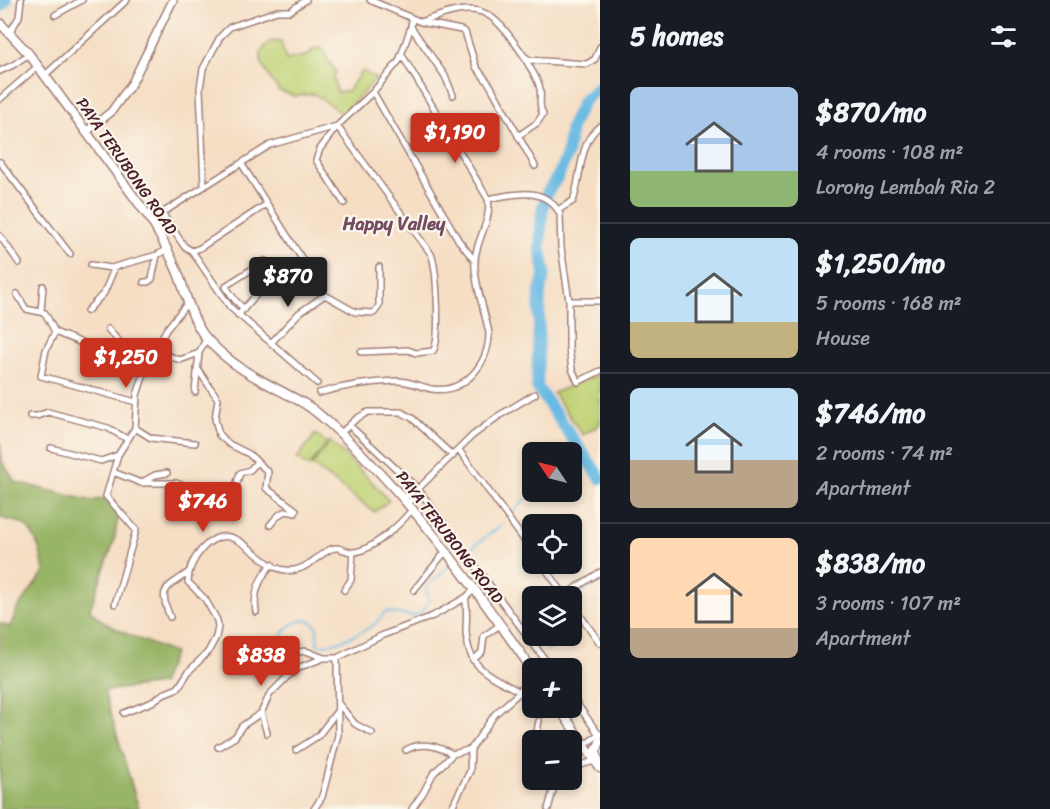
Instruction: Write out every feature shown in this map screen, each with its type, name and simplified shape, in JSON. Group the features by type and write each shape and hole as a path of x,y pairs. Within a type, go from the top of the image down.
{"main road":[{"path":"86,132 111,112 132,83 173,0"},
{"name":"PAYA TERUBONG ROAD","path":"0,23 29,54 151,220 168,249 196,322 206,339 234,363 270,387 305,404 341,433 408,503 524,658"},
{"path":"566,718 598,765"},
{"path":"598,765 596,754 600,737"}],"street":[{"path":"10,32 19,17 21,0"},
{"path":"55,15 82,0"},
{"path":"44,76 127,0"},
{"path":"204,186 200,84 203,69 220,37 230,27 277,11 290,11 306,0"},
{"path":"370,0 412,19 465,32 476,67 490,85 535,166"},
{"path":"421,22 440,10 456,4"},
{"path":"486,6 524,56 539,84 539,101 543,114 537,123 518,136"},
{"path":"344,203 316,160 320,149 337,126 373,92 402,55 412,19"},
{"path":"411,27 445,76 453,95"},
{"path":"524,56 530,60 587,64 595,59 600,46"},
{"path":"0,71 29,54"},
{"path":"319,393 399,380 433,389 453,389 471,377 482,364 489,342 475,261 489,208 488,199 402,55"},
{"path":"0,99 38,67"},
{"path":"373,92 459,241 475,261"},
{"path":"151,220 270,145 337,126"},
{"path":"337,126 431,254 436,276 437,339 433,351 361,352"},
{"path":"558,210 573,201 576,178 590,136 600,126"},
{"path":"0,162 70,254"},
{"path":"241,164 325,295 355,312 374,313 379,306 379,267"},
{"path":"488,199 531,192 541,196 558,210 569,301 569,349 576,381 600,371"},
{"path":"192,251 267,204"},
{"path":"162,213 184,246 192,251 228,305 317,383"},
{"path":"0,236 19,263"},
{"path":"91,265 114,267 157,255 168,249"},
{"path":"144,282 152,279 157,255"},
{"path":"238,315 244,309 274,274 266,261 226,287 244,309"},
{"path":"87,311 104,293 114,267"},
{"path":"41,311 43,286"},
{"path":"17,294 26,309 41,311 47,315 55,332 85,344 102,354 107,359 108,366 115,370"},
{"path":"271,343 299,313 325,295"},
{"path":"116,603 136,530 106,496 118,455 135,428 136,402 141,380 174,317 189,301"},
{"path":"569,301 600,301"},
{"path":"108,329 126,349 140,357 154,353 180,360 199,353"},
{"path":"55,332 46,350 41,376 136,402"},
{"path":"195,392 199,353 206,339"},
{"path":"197,368 218,399 216,419 219,435 229,444 249,454 269,474 266,488 296,511 295,513 286,510 282,512 270,525"},
{"path":"171,617 164,601 165,592 170,585 189,572 196,558 214,539 223,537 234,539 249,546 272,564 282,569 293,570 308,565 334,548 353,552 377,542 402,522 408,503 417,490 472,436 500,415 535,394"},
{"path":"30,416 48,412 108,428 127,440"},
{"path":"341,433 368,412 406,414 453,456"},
{"path":"349,425 417,490 544,658"},
{"path":"135,428 151,438 195,443"},
{"path":"51,448 101,461 118,455"},
{"path":"459,450 522,537"},
{"path":"229,508 240,473 250,470 257,462"},
{"path":"112,472 141,483 176,483 193,490"},
{"path":"141,483 168,473"},
{"path":"344,590 351,580 353,552"},
{"path":"414,590 446,552"},
{"path":"256,612 254,603 256,593 263,575 272,564"},
{"path":"124,712 152,702 163,694 178,688 189,671 208,652 216,638 217,620 205,598 190,586 189,572"},
{"path":"580,586 600,572"},
{"path":"218,747 235,737 242,726 261,713 270,694 288,676 300,668 324,658 337,658 382,635 434,616 465,598 474,590"},
{"path":"465,598 467,646 473,660 488,674 520,692"},
{"path":"582,618 600,643"},
{"path":"473,660 482,652 484,636 500,625"},
{"path":"297,652 308,651 324,658"},
{"path":"314,809 322,797 338,735 337,658"},
{"path":"451,809 470,771 471,749 495,714 522,688"},
{"path":"338,703 355,724 372,733"},
{"path":"296,750 318,736 338,710"},
{"path":"582,711 600,737 584,745"},
{"path":"261,713 267,733"},
{"path":"537,730 539,721"},
{"path":"406,750 415,745 427,745 439,747 453,754"},
{"path":"412,809 433,774 453,754 471,749"},
{"path":"582,765 598,765"},
{"path":"548,809 553,790"}],"green space":[{"path":"271,41 281,42 286,60 309,55 313,49 321,47 336,73 333,76 337,92 348,91 360,73 364,71 376,79 343,114 314,94 295,96 279,91 266,72 261,59 261,53"},
{"path":"600,374 600,424 583,435 553,393"},
{"path":"315,434 327,443 309,467 297,459"},
{"path":"0,441 2,461 15,482 92,501 104,498 119,513 114,541 90,609 116,628 174,653 161,684 104,691 139,809 0,809 0,623 10,627 17,609 44,572 38,546 28,528 21,523 0,518"},
{"path":"330,441 389,501 374,512 312,465"}],"waterway":[{"path":"0,7 6,0"},
{"path":"600,86 583,101 571,127 567,155 558,176 547,193 542,211 540,246 545,273 540,292 537,387 600,478"},
{"path":"582,462 588,458"},
{"path":"515,511 522,502"},
{"path":"469,550 504,523"},
{"path":"241,674 266,659 285,630 296,622 306,620 313,623 317,628 317,644 322,645 338,642 364,630 376,623 385,612 420,615 429,600 426,590 428,585 449,566"},
{"path":"582,592 600,581"},
{"path":"547,651 554,646"}],"district":[{"name":"Happy Valley","path":"394,224"}]}
